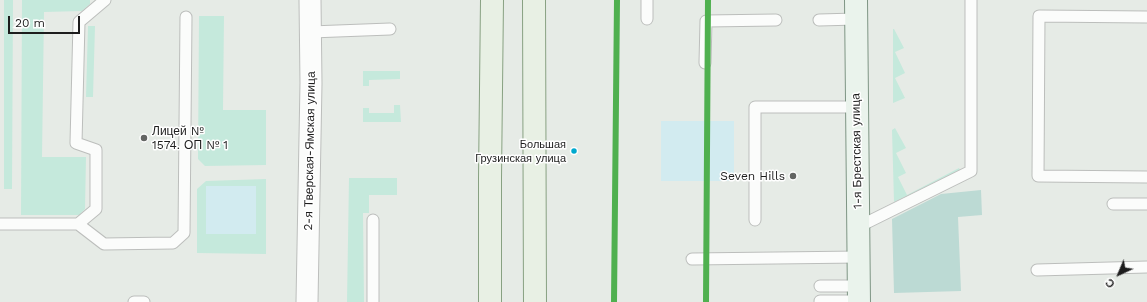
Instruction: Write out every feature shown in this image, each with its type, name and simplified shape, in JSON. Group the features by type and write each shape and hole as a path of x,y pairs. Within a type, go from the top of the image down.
{"main road":[{"path":"490,302 492,0"},
{"path":"534,0 535,302"},
{"name":"1-я Брестская улица","path":"856,10 859,296"}],"street":[{"name":"2-я Тверская-Ямская улица","path":"307,302 311,83 310,0"}],"lane":[{"path":"78,224 96,209 96,150 76,143 79,22 105,0"},
{"path":"647,0 647,19"},
{"path":"858,227 971,171 971,0"},
{"path":"819,20 856,10"},
{"path":"1147,17 1039,16 1038,176 1147,177"},
{"path":"0,224 78,224 104,244 172,243 184,233 186,17"},
{"path":"705,63 706,21 776,20"},
{"path":"311,32 390,29"},
{"path":"755,220 755,107 857,107"},
{"path":"1113,204 1147,204"},
{"path":"373,220 373,302"},
{"path":"692,259 859,257"},
{"path":"1038,270 1147,267"},
{"path":"820,286 859,296"},
{"path":"820,302 859,296"},
{"path":"134,302 144,302"}],"green space":[{"path":"4,0 13,0 12,189 4,189"},
{"path":"22,0 90,0 90,4 82,11 44,12 42,157 86,157 85,209 79,215 21,215"},
{"path":"199,16 224,16 223,110 266,110 266,165 205,166 198,159"},
{"path":"88,26 95,26 93,97 86,97"},
{"path":"893,29 904,48 895,52 905,73 895,78 905,98 893,103"},
{"path":"363,71 400,71 400,79 369,80 369,86 363,86"},
{"path":"394,105 400,105 401,122 363,122 363,108 369,108 369,113 394,113"},
{"path":"895,128 906,148 896,153 906,173 898,177 907,195 959,168 960,170 894,202 892,130"},
{"path":"349,178 397,178 397,195 369,195 369,213 363,213 364,302 347,302"},
{"path":"266,179 266,254 197,253 197,189 206,181"}],"shaded area":[{"path":"661,121 734,121 734,181 661,181"},
{"path":"206,186 256,186 256,234 206,234"},
{"path":"981,190 982,215 958,217 961,291 894,293 892,219 941,194"}],"transit line":[{"path":"614,302 617,0"},
{"path":"706,302 708,0"}],"place":[{"name":"Лицей № 1574. ОП № 1","path":"144,138"},
{"name":"Большая Грузинская улица","path":"574,151"},
{"name":"Seven Hills","path":"793,176"}]}
